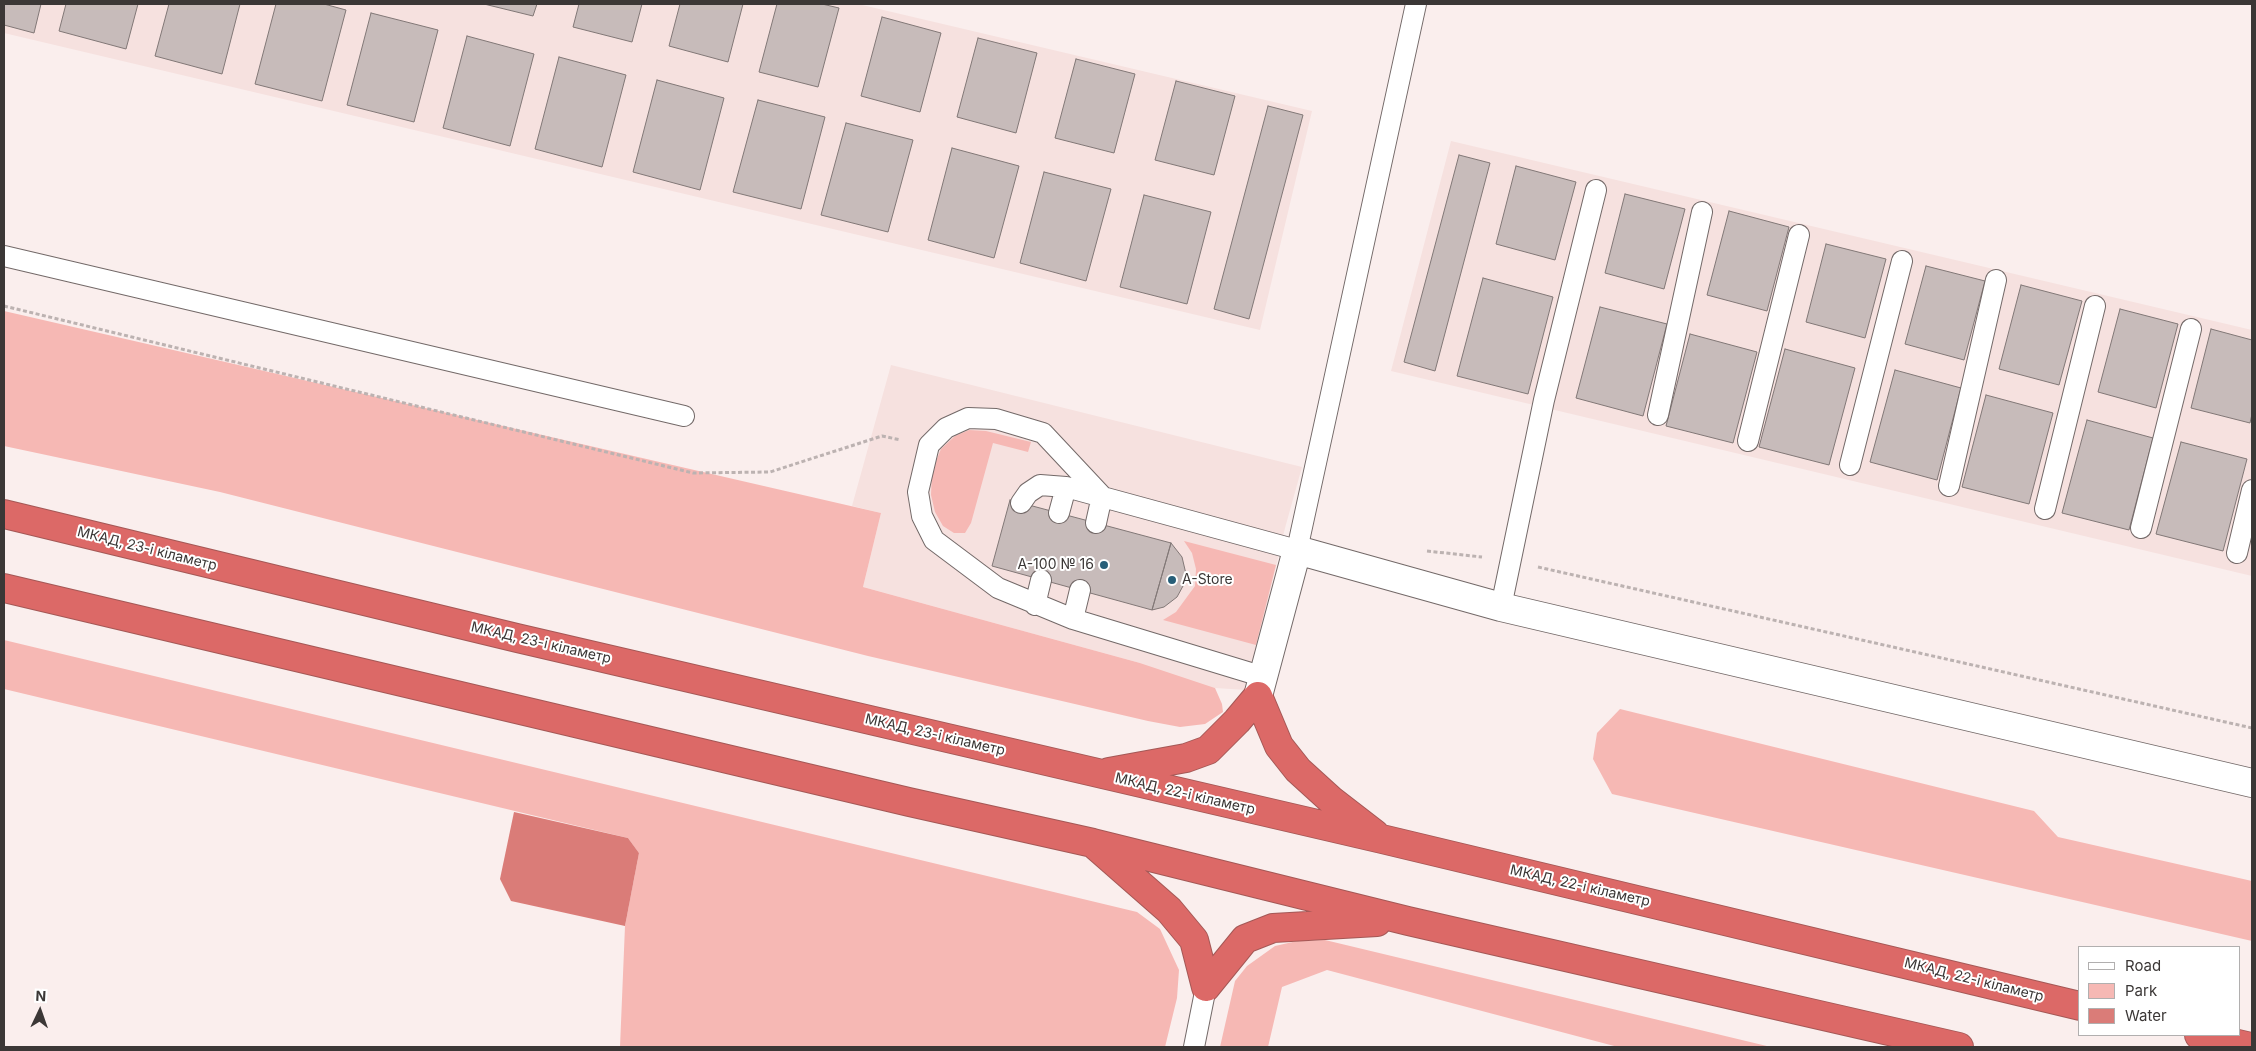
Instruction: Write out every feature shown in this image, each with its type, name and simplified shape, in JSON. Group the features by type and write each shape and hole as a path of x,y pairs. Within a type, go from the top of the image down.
{"highway":[{"name":"МКАД, 23-і кіламетр","path":"4,514 507,636 1088,772"},
{"path":"4,588 890,797 1064,836 1408,921 1959,1047"},
{"path":"1088,772 1186,758 1208,750 1238,721 1261,687"},
{"path":"1261,687 1279,746 1298,770 1331,800 1382,839"},
{"name":"МКАД, 22-і кіламетр","path":"1088,772 1382,839 2078,1006"},
{"path":"1093,843 1169,910 1194,940 1206,986"},
{"path":"1206,986 1246,939 1273,928 1408,921"},
{"path":"2203,1036 2251,1047"}],"street":[{"path":"1261,687 1297,550 1501,607 2252,782"}],"lane":[{"path":"1021,503 1028,493 1040,485 1066,487 1297,550 1416,4"},
{"path":"1501,607 1544,400 1596,190"},
{"path":"1658,415 1702,212"},
{"path":"1748,441 1799,235"},
{"path":"4,256 684,416"},
{"path":"1850,465 1902,261"},
{"path":"1949,486 1996,280"},
{"path":"2045,509 2095,306"},
{"path":"2141,528 2191,329"},
{"path":"1102,496 1043,433 996,419 968,418 946,428 929,445 918,492 922,516 934,540 1001,579 1035,605 1261,687"},
{"path":"1059,513 1066,487"},
{"path":"2237,553 2252,490"},
{"path":"1096,523 1102,496"},
{"path":"1035,605 1041,580"},
{"path":"1073,620 1080,590"},
{"path":"1194,1047 1206,986"}],"path":[{"path":"4,306 693,473 770,472 882,436 929,445"},
{"path":"1420,550 1512,561 2252,728"}],"shaded area":[{"path":"4,4 858,4 1312,111 1260,330 4,33"},
{"path":"1451,141 2252,330 2252,576 1391,371"},
{"path":"891,365 1302,467 1285,528 1247,690 1215,688 1140,663 863,587 881,513 852,506"}],"green space":[{"path":"4,311 881,513 863,587 1140,663 1215,688 1222,704 1223,712 1205,724 1180,727 1148,721 868,656 220,492 4,446"},
{"path":"969,430 986,431 1031,442 1028,452 993,443 971,523 965,533 954,533 943,526 935,512 931,495 932,471 941,449 955,436"},
{"path":"1184,541 1276,565 1256,645 1163,620 1176,612 1195,586 1196,569 1192,553"},
{"path":"4,640 1137,912 1160,929 1179,970 1177,998 1165,1047 620,1047 625,926 639,853 628,838 4,689"},
{"path":"1620,709 2034,811 2058,837 2252,881 2252,941 1612,794 1593,759 1597,733"},
{"path":"1325,940 1771,1047 1618,1047 1327,970 1282,987 1268,1047 1220,1047 1235,981 1247,966 1275,946 1297,941"}],"water":[{"path":"514,812 628,838 639,853 625,926 511,901 500,879"}],"building":[{"path":"4,4 41,4 34,33 4,25"},
{"path":"66,4 138,4 126,49 59,31"},
{"path":"169,4 240,4 222,74 155,56"},
{"path":"276,4 324,4 346,10 322,101 255,84"},
{"path":"484,4 537,4 533,16"},
{"path":"579,4 642,4 632,42 573,27"},
{"path":"680,4 743,4 728,62 669,46"},
{"path":"777,4 822,4 839,8 818,87 759,72"},
{"path":"371,13 438,30 414,122 347,105"},
{"path":"882,17 941,33 920,112 861,96"},
{"path":"467,36 534,54 510,146 443,128"},
{"path":"978,38 1037,53 1016,133 957,117"},
{"path":"559,57 626,75 602,167 535,149"},
{"path":"1076,59 1135,74 1114,153 1055,138"},
{"path":"657,80 724,98 700,190 633,172"},
{"path":"1176,81 1235,96 1214,175 1155,160"},
{"path":"758,100 825,117 801,209 733,192"},
{"path":"1268,106 1303,115 1249,319 1214,309"},
{"path":"846,123 913,140 888,232 821,215"},
{"path":"952,148 1019,166 994,258 928,240"},
{"path":"1459,155 1490,163 1435,371 1404,362"},
{"path":"1516,166 1576,182 1555,260 1496,244"},
{"path":"1044,172 1111,189 1086,281 1020,263"},
{"path":"1625,194 1685,209 1664,289 1605,273"},
{"path":"1144,195 1211,212 1187,304 1120,287"},
{"path":"1729,211 1789,227 1767,311 1707,295"},
{"path":"1826,244 1886,259 1865,338 1806,322"},
{"path":"1926,266 1985,281 1964,360 1905,344"},
{"path":"1483,278 1553,297 1528,394 1457,376"},
{"path":"2021,285 2082,301 2059,385 1999,369"},
{"path":"1600,307 1667,324 1643,416 1576,398"},
{"path":"2120,309 2178,324 2156,408 2098,392"},
{"path":"2211,329 2252,340 2252,414 2250,423 2191,408"},
{"path":"1690,334 1757,352 1733,443 1666,426"},
{"path":"1785,349 1855,368 1829,465 1759,447"},
{"path":"1895,370 1961,388 1937,480 1870,462"},
{"path":"1986,395 2053,413 2029,504 1962,487"},
{"path":"2087,420 2153,438 2129,530 2062,513"},
{"path":"2181,442 2247,459 2223,551 2156,534"},
{"path":"1010,500 1171,543 1152,610 992,566"},
{"path":"1171,543 1182,557 1186,574 1183,586 1177,597 1164,607 1152,610"}],"place":[{"name":"А-100 № 16","path":"1104,565"},
{"name":"A-Store","path":"1172,580"}]}
